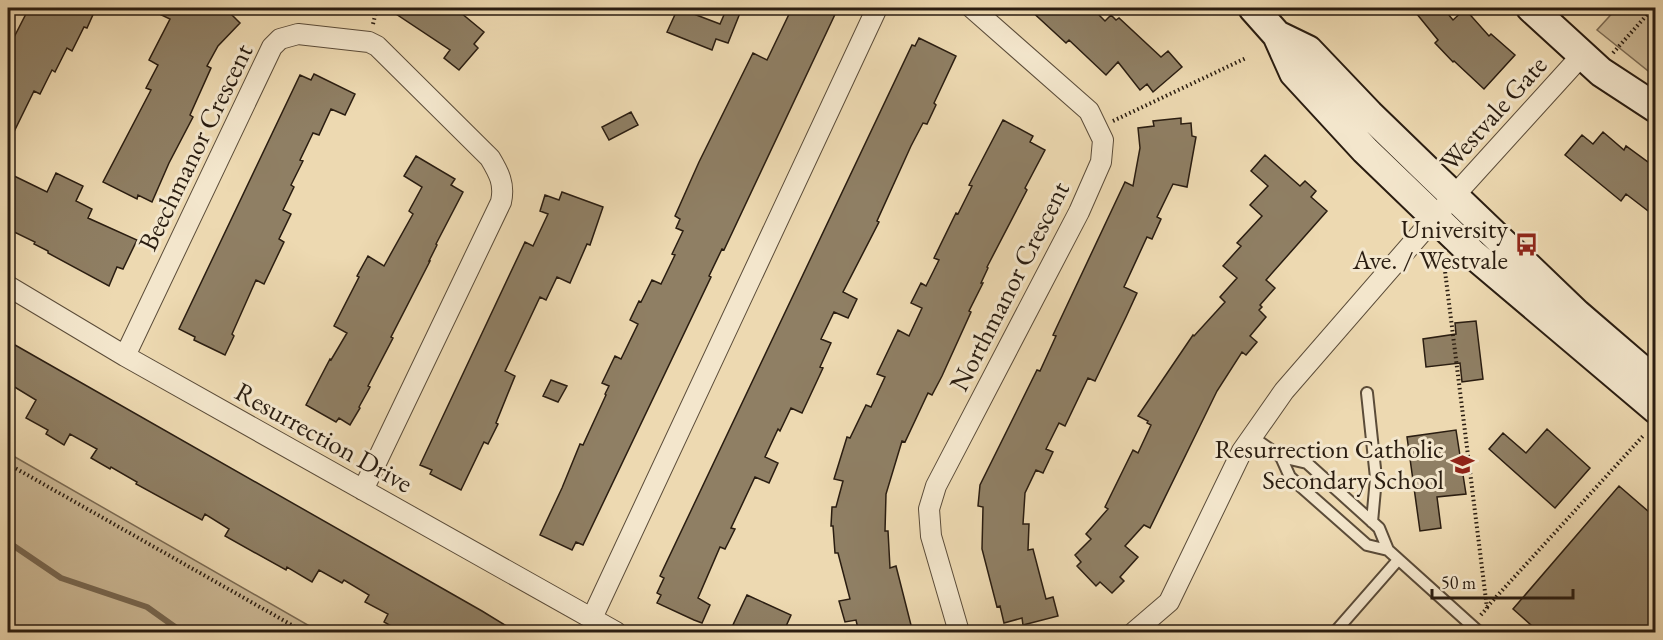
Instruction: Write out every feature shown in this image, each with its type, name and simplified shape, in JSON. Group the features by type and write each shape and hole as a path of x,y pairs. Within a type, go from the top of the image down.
{"main road":[{"path":"1253,8 1276,34 1294,73 1365,150 1444,207 1577,314 1656,382"},
{"path":"1531,8 1601,72 1656,108"},
{"path":"1444,207 1474,255 1656,409"}],"street":[{"path":"592,618 877,8"},
{"name":"Northmanor Crescent","path":"959,633 931,536 929,509 936,486 1079,212 1101,162 1103,140 1089,111 972,8"},
{"name":"Beechmanor Crescent","path":"125,356 272,47 280,39 298,34 369,42 377,46 490,158 499,172 504,189 501,202 363,490"},
{"name":"Westvale Gate","path":"1444,207 1582,55"},
{"path":"1134,633 1169,602 1251,436 1284,391 1444,207"},
{"name":"Resurrection Drive","path":"8,286 125,356 616,633"}],"lane":[{"path":"1367,393 1376,478 1372,522"},
{"path":"1251,436 1281,457 1307,463 1379,528 1388,550 1398,560 1476,629"},
{"path":"1281,457 1290,477 1367,545 1388,550"},
{"path":"1335,633 1398,560"}],"path":[{"path":"1611,56 1653,8"},
{"path":"1111,122 1246,58"},
{"path":"1444,263 1486,608"},
{"path":"1476,629 1486,608 1643,436"},
{"path":"8,464 304,633"}],"shaded area":[{"path":"1617,8 1655,8 1655,68 1652,74 1597,30"},
{"path":"8,453 320,632 8,632"}],"building":[{"path":"29,8 96,8 87,28 84,27 72,51 67,48 40,94 34,91 8,144 8,49"},
{"path":"147,8 239,8 232,15 240,23 218,46 207,66 211,68 190,115 193,117 152,202 138,195 137,199 103,182 151,90 146,88 158,65 149,60 170,19"},
{"path":"387,8 455,8 484,32 474,44 478,48 459,70 444,58 450,50"},
{"path":"678,8 720,24 727,8 742,8 728,43 716,39 712,50 667,32"},
{"path":"792,8 838,8 583,545 576,542 572,550 540,535 580,444 583,445 606,395 609,386 602,383 615,356 621,359 638,324 630,320 639,301 641,302 652,280 661,284 675,255 672,254 683,231 676,228 680,219 675,216 699,162 753,53 767,60"},
{"path":"1028,8 1092,8 1105,21 1111,15 1116,20 1119,18 1161,57 1168,51 1182,67 1153,92 1147,84 1140,90 1118,62 1106,75 1069,40 1066,43"},
{"path":"1412,8 1443,8 1453,20 1465,9 1489,36 1491,34 1515,55 1484,89 1435,43 1438,40"},
{"path":"919,38 956,56 927,124 923,123 911,146 877,221 879,222 843,292 857,299 848,318 834,312 821,339 831,343 820,367 823,368 802,413 791,408 780,431 778,429 765,457 778,463 769,483 755,477 731,528 735,529 725,549 720,547 698,598 710,605 702,623 694,620 657,603 661,595 657,593 664,578 660,576 912,45 915,46"},
{"path":"314,74 355,94 345,115 331,109 319,135 313,133 300,160 303,161 291,185 294,187 283,210 291,214 279,239 284,242 264,284 256,280 225,355 194,340 195,337 179,329 300,75 311,80"},
{"path":"631,112 638,125 609,140 602,127"},
{"path":"1181,118 1181,124 1191,123 1192,136 1196,137 1187,187 1173,184 1157,217 1161,219 1152,239 1147,237 1124,287 1137,293 1126,317 1095,381 1088,378 1065,426 1059,423 1046,449 1053,452 1043,473 1036,470 1025,493 1023,524 1029,524 1028,550 1033,549 1046,599 1053,597 1058,616 1023,625 1022,618 1004,623 1000,606 997,607 982,549 983,507 978,506 980,485 1037,370 1040,371 1056,336 1053,335 1125,182 1133,186 1140,148 1138,128 1154,126 1153,121"},
{"path":"1003,120 1033,136 1030,142 1045,150 987,267 981,283 983,283 942,376 932,395 928,393 905,442 902,441 886,494 885,531 888,531 890,568 896,566 912,629 897,633 859,633 856,620 845,622 839,601 850,599 838,553 835,553 833,526 831,526 832,507 836,507 843,481 834,479 847,437 850,438 866,405 871,407 885,377 877,374 898,330 909,336 922,308 911,303 921,283 926,286 939,260 934,258"},
{"path":"1603,132 1624,150 1626,146 1656,168 1656,217 1626,194 1621,201 1565,155 1582,135 1593,144"},
{"path":"1265,155 1300,186 1305,181 1316,191 1311,197 1327,211 1266,280 1275,288 1260,305 1262,307 1259,310 1266,317 1250,336 1257,342 1246,355 1242,352 1217,391 1150,528 1144,525 1125,546 1138,557 1120,577 1124,581 1112,593 1100,582 1096,586 1077,566 1081,562 1075,555 1091,539 1086,534 1108,509 1105,507 1133,450 1138,453 1151,425 1138,416 1193,335 1225,302 1220,297 1237,278 1223,266 1241,246 1237,243 1262,216 1250,205 1268,186 1251,171"},
{"path":"416,156 455,179 451,185 463,192 391,337 393,338 368,386 370,387 360,408 350,425 339,418 336,422 306,405 330,359 347,333 334,326 368,256 384,266 413,214 409,211 422,187 404,176"},
{"path":"8,173 47,192 56,173 83,186 76,201 92,209 88,218 137,240 123,269 117,267 109,286 48,253 34,244 35,242 8,229"},
{"path":"562,192 603,207 590,245 587,244 570,283 557,277 546,300 540,297 505,371 515,376 496,423 498,424 488,444 484,442 461,490 430,474 432,470 420,465 525,242 533,246 548,214 540,211 545,195 559,200"},
{"path":"1476,321 1483,379 1462,382 1460,363 1426,367 1423,339 1456,334 1455,323"},
{"path":"8,341 518,633 403,633 384,622 388,614 365,602 369,595 344,580 342,583 319,570 312,582 287,567 286,570 225,536 229,529 205,514 202,520 136,484 137,482 111,467 110,469 91,458 97,449 70,434 64,445 46,434 48,430 26,418 36,400 8,383"},
{"path":"551,380 567,386 558,402 543,396"},
{"path":"1547,429 1590,468 1555,508 1489,449 1503,433 1526,453"},
{"path":"1456,430 1466,494 1437,497 1441,528 1420,531 1407,437"},
{"path":"1619,486 1656,518 1656,633 1540,633 1513,609"},
{"path":"747,595 791,615 783,633 743,633 732,627"}],"waterway":[{"path":"8,542 61,578 147,607 182,632"}],"place":[{"name":"University Ave. / Westvale","path":"1526,244"},
{"name":"Resurrection Catholic Secondary School","path":"1462,464"}]}
